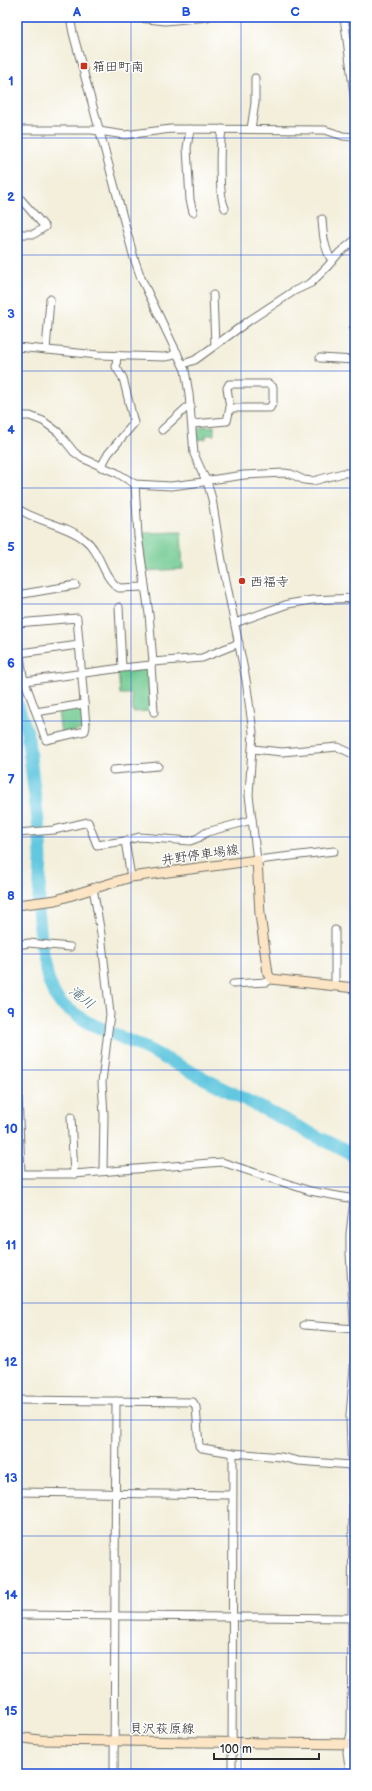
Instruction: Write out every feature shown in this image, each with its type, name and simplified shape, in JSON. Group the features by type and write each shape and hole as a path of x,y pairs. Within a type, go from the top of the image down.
{"main road":[{"name":"井野停車場線","path":"17,905 48,902 131,878 256,860 260,914 268,974 271,979"},
{"path":"271,979 355,988"},
{"name":"貝沢萩原線","path":"17,1737 39,1740 352,1743"}],"street":[{"path":"70,17 72,34 137,268 177,352 188,385 194,454 212,499 222,561 239,643 253,732 253,749 249,784 256,860 334,851"},
{"path":"131,17 165,21 208,17"},
{"path":"344,17 355,92 355,102"},
{"path":"251,129 255,103 256,78"},
{"path":"17,130 99,132 125,135 159,129 325,130 343,136 355,137"},
{"path":"190,129 187,148 190,200 193,212"},
{"path":"222,129 221,181 222,202 224,208"},
{"path":"17,195 45,227 34,234 17,234"},
{"path":"322,219 324,239 332,261"},
{"path":"182,364 195,360 294,291 311,283 345,248 355,240"},
{"path":"213,295 215,345"},
{"path":"46,350 50,299"},
{"path":"17,347 164,357 171,356 177,352"},
{"path":"101,467 108,454 134,423 123,378 116,367 117,355"},
{"path":"320,358 355,360"},
{"path":"192,424 228,421 230,408 227,388 229,384 269,384 273,387 273,402 270,408 230,408"},
{"path":"162,430 186,408 191,407"},
{"path":"17,416 30,416 42,421 62,436 78,455 101,467 117,473 135,484 171,486 244,475 284,473 291,474 300,479 313,481 343,473 355,473"},
{"path":"135,484 138,536 149,614 154,712"},
{"path":"17,508 83,538 93,547 99,556 108,579 119,588 144,587"},
{"path":"17,595 76,586"},
{"path":"235,623 288,604 312,600 355,598"},
{"path":"119,607 122,668"},
{"path":"17,623 77,618 86,726 85,731 46,740 25,681 17,636"},
{"path":"25,681 202,658 239,643"},
{"path":"20,653 79,646"},
{"path":"36,712 84,704"},
{"path":"253,749 282,752 338,747 355,755"},
{"path":"113,770 158,766"},
{"path":"17,833 48,830 88,822 97,845 125,841 139,837 190,840 214,830 252,820"},
{"path":"125,841 131,878"},
{"path":"93,888 102,941 109,1006 109,1021 102,1082 104,1116 103,1171"},
{"path":"335,930 335,986"},
{"path":"17,945 31,943 70,947"},
{"path":"233,984 268,982 271,979"},
{"path":"355,1033 355,1041"},
{"path":"17,1068 19,1174 74,1174 222,1162 310,1191 355,1195 350,1234 355,1329 350,1416 353,1507 351,1618 353,1684 352,1743 347,1752 350,1774"},
{"path":"71,1117 74,1174"},
{"path":"304,1325 355,1329"},
{"path":"17,1400 193,1402 196,1407 198,1446 202,1448 233,1453 281,1457 298,1461 351,1465"},
{"path":"114,1774 116,1401"},
{"path":"232,1774 233,1453"},
{"path":"17,1492 232,1496"},
{"path":"17,1615 351,1618"}],"green space":[{"path":"214,426 214,435 206,435 206,439 196,440 197,430 200,427"},
{"path":"181,532 183,569 146,571 141,533"},
{"path":"147,668 151,711 133,712 131,694 120,694 118,670"},
{"path":"81,708 84,727 81,730 61,734 58,711"}],"waterway":[{"name":"滝川","path":"17,704 27,732 40,838 41,860 38,910 43,956 48,979 54,994 61,1004 87,1022 147,1049 355,1156"}],"place":[{"name":"箱田町南","path":"84,66"},
{"name":"西福寺","path":"242,581"}]}
